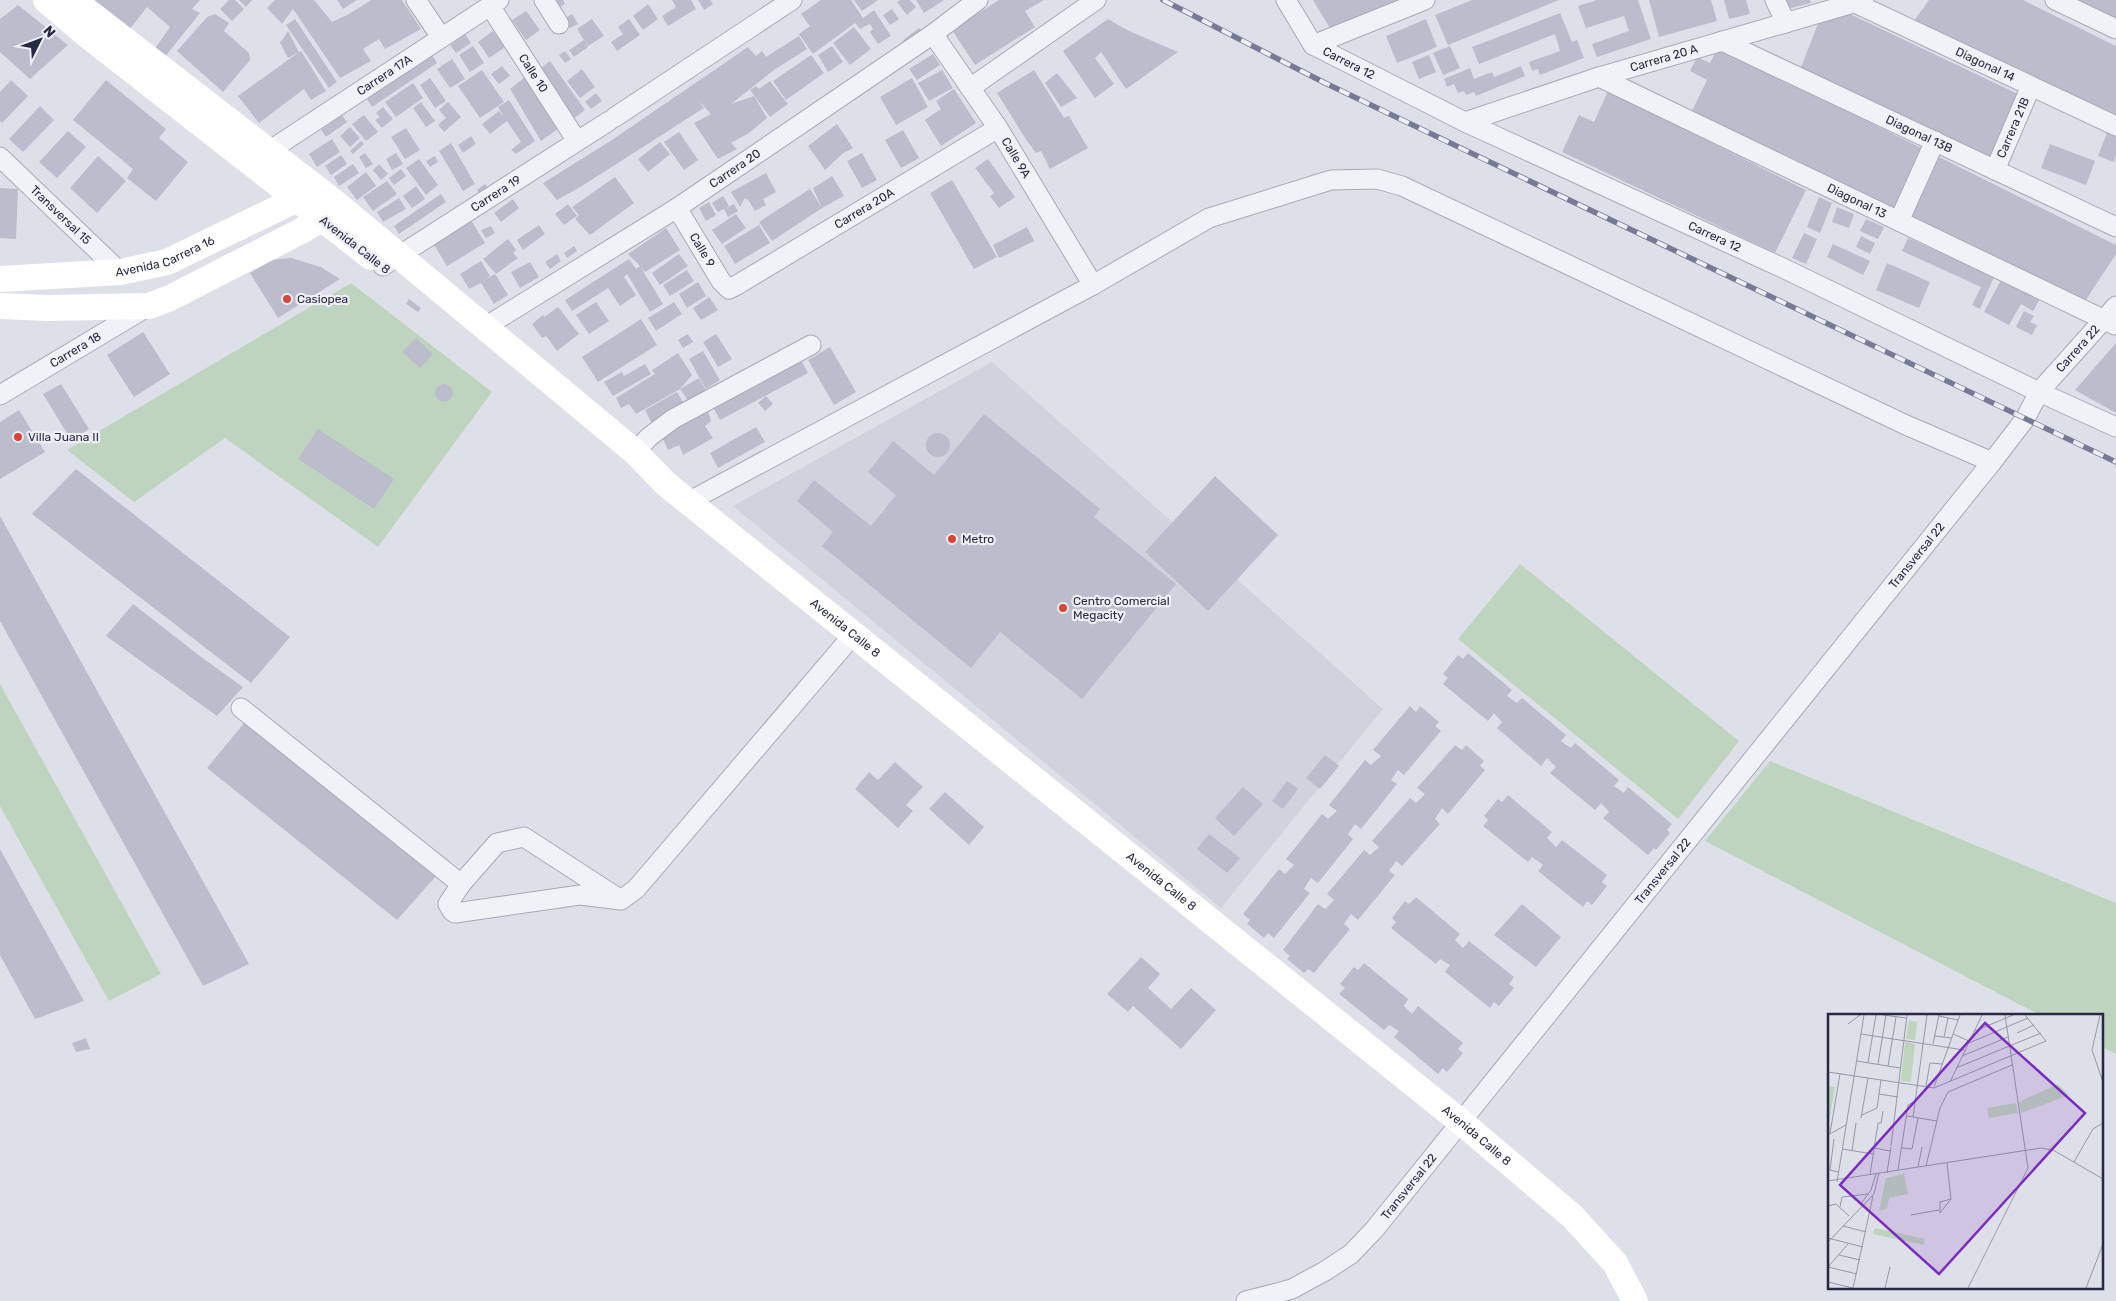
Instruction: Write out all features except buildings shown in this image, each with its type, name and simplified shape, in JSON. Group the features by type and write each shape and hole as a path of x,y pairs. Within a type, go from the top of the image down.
{"main road":[{"name":"Avenida Calle 8","path":"46,0 87,35 308,194"},
{"name":"Avenida Calle 8","path":"73,0 269,151 308,194 321,219 390,261 485,327 635,452 666,484 688,502 1461,1122 1572,1216 1615,1263 1635,1301"},
{"name":"Avenida Carrera 16","path":"0,279 120,272 167,262 308,194"},
{"path":"0,306 47,308 149,306 170,298 321,219"},
{"name":"Avenida Calle 8","path":"390,261 623,462 666,484"}],"street":[{"path":"416,0 441,37"},
{"path":"544,0 559,24"},
{"name":"Carrera 19","path":"390,261 612,119 792,0"},
{"name":"Carrera 20","path":"485,327 677,208 933,34 978,0"},
{"path":"970,88 1096,0"},
{"path":"1286,0 1313,45 1425,0"},
{"path":"1775,0 1786,23"},
{"path":"2054,0 2116,29"},
{"name":"Carrera 20 A","path":"1464,122 1599,76 1859,1"},
{"name":"Diagonal 14","path":"1859,1 2116,126"},
{"name":"Carrera 17A","path":"269,151 494,3"},
{"name":"Calle 10","path":"494,3 577,141"},
{"name":"Calle 9A","path":"933,34 998,128 1093,285"},
{"name":"Diagonal 13B","path":"1722,41 2116,227"},
{"name":"Carrera 12","path":"1313,45 1464,122 1784,269 2116,427"},
{"name":"Diagonal 13","path":"1599,76 2110,323"},
{"name":"Carrera 21B","path":"1996,170 2031,86"},
{"name":"Carrera 20A","path":"729,288 737,285 998,128"},
{"path":"1899,221 1935,142"},
{"name":"Transversal 15","path":"0,157 120,272"},
{"path":"688,502 1093,285 1210,218 1331,180 1377,179 1402,186 1906,425 1992,462"},
{"name":"Calle 9","path":"677,208 721,281 729,288"},
{"name":"Carrera 18","path":"0,395 149,306"},
{"name":"Carrera 22","path":"2039,392 2110,323 2116,306"},
{"path":"635,452 649,437 673,419 811,345"},
{"name":"Transversal 22","path":"1246,1301 1292,1289 1326,1271 1351,1254 1374,1230 1992,462 2026,419 2039,392"},
{"path":"621,900 524,838 497,842 461,884 448,904 452,911 455,912 580,895 621,900 636,889 853,635"},
{"path":"241,708 461,884"}],"shaded area":[{"name":"Centro Comercial Megacity","path":"992,362 1383,709 1221,908 733,506"}],"green space":[{"path":"351,283 492,392 378,547 225,438 134,502 67,450"},
{"path":"1520,564 1739,741 1678,819 1458,639"},
{"path":"0,684 161,974 109,1001 0,806"},
{"path":"1770,761 2116,903 2116,1054 2104,1048 2104,1014 2038,1014 1705,841"}],"railway":[{"path":"1163,0 1325,83 2116,462"}],"place":[{"name":"Casiopea","path":"287,299"},
{"name":"Villa Juana II","path":"18,437"},
{"name":"Metro","path":"952,539"},
{"name":"Centro Comercial Megacity","path":"1063,608"}]}
